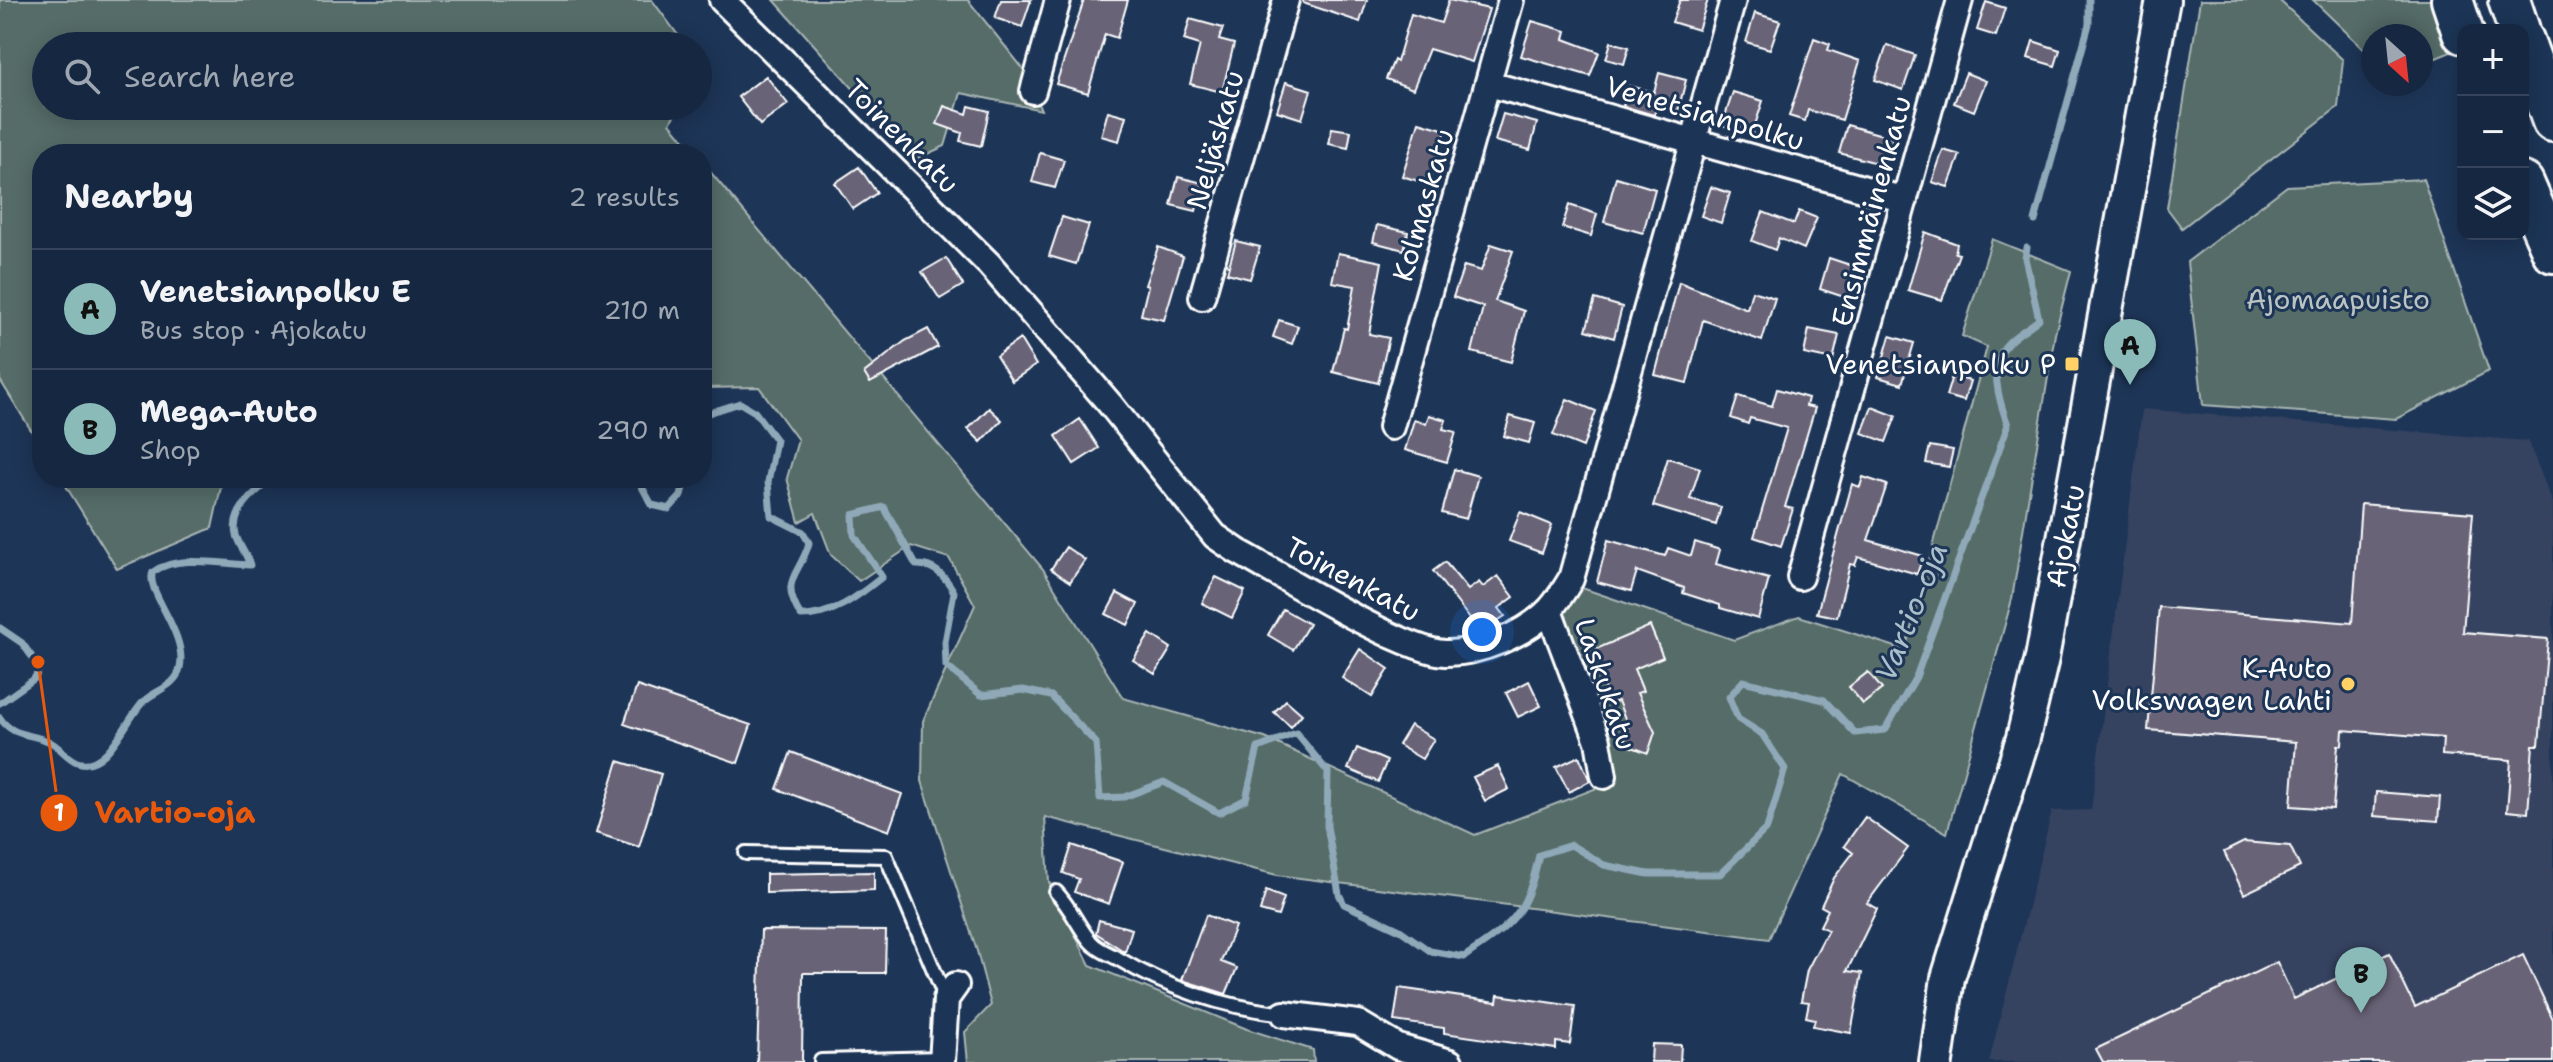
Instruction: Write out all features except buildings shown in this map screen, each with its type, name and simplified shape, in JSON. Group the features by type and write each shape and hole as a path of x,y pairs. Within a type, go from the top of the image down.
{"main road":[{"path":"2452,0 2460,24"},
{"path":"2509,0 2517,24"},
{"path":"2529,56 2553,121"},
{"path":"2529,197 2553,252"}],"street":[{"name":"Toinenkatu","path":"722,0 989,264 1110,404 1215,536 1237,551 1409,644 1443,653 1476,651 1549,610 1571,579 1733,0"},
{"path":"1033,91 1058,0"},
{"name":"Neljäskatu","path":"1202,297 1286,0"},
{"name":"Kolmaskatu","path":"1391,427 1511,0"},
{"name":"Ensimmäinenkatu","path":"1800,577 1960,0"},
{"name":"Ajokatu","path":"1936,1062 1948,978 2019,751 2042,658 2164,1"},
{"name":"Venetsianpolku","path":"1489,84 1905,200"},
{"name":"Laskukatu","path":"1549,610 1598,741 1604,776"},
{"path":"942,1060 951,992"},
{"path":"1284,1014 1358,1023 1398,1047 1450,1062"}],"lane":[{"path":"746,853 886,856 951,992"},
{"path":"1056,892 1074,911 1092,944 1131,967 1222,1004 1284,1014"},
{"path":"821,1061 942,1060"}],"shaded area":[{"path":"2142,409 2528,441 2553,503 2553,1062 1989,1062 2052,811 2091,810"}],"green space":[{"path":"0,0 652,0 676,32 32,32 32,120 672,120 670,123 688,144 32,144 32,432 0,380"},
{"path":"774,0 968,0 1025,71 1041,110 961,93 945,146 916,159"},
{"path":"2200,0 2279,0 2343,60 2338,107 2182,228 2167,208"},
{"path":"2313,0 2431,0 2451,52 2433,59 2433,24 2361,24 2361,46"},
{"path":"712,174 1043,569 1123,698 1265,738 1475,835 1610,783 1546,642 1579,587 1734,640 1799,616 1905,650 1987,347 1962,336 1992,239 2071,271 2055,334 2012,599 1947,833 1843,774 1769,939 1277,875 1045,817 1049,882 1090,965 1247,1029 1313,1050 1314,1062 968,1062 965,1032 991,1005 977,951 922,781 923,721 975,605 949,558 911,546 859,581 831,555 815,513 799,522 787,478 798,440 759,387 712,388"},
{"name":"Ajomaapuisto","path":"2423,179 2489,371 2396,419 2203,405 2187,262 2287,186"},
{"path":"67,488 221,488 212,528 117,569"}],"waterway":[{"name":"Vartio-oja","path":"2035,221 2089,24 2089,0"},
{"name":"Vartio-oja","path":"712,412 740,403 755,412 776,440 768,482 771,516 803,532 809,543 791,585 794,604 801,616 835,609 882,577 854,535 853,515 884,507 916,565 939,572 954,592 945,642 946,666 981,695 1023,690 1051,696 1096,743 1100,798 1124,797 1164,782 1219,813 1246,799 1258,748 1296,733 1328,772 1327,826 1339,894 1344,904 1400,930 1430,951 1464,957 1495,936 1515,916 1529,892 1539,855 1571,845 1604,865 1648,874 1720,874 1767,828 1785,769 1762,734 1738,719 1729,697 1743,681 1824,700 1855,733 1885,730 1916,677 2008,425 1997,383 1998,361 2009,342 2039,319 2025,258 2027,248"},
{"name":"Vartio-oja","path":"0,718 16,732 52,743 77,762 88,763 98,759 116,741 145,700 175,679 180,668 178,641 155,590 153,572 163,566 187,562 250,565 235,526 246,502 260,488"},
{"name":"Vartio-oja","path":"643,488 652,505 669,509 681,496 683,488"},
{"name":"Vartio-oja","path":"0,628 22,643 40,668 34,679 0,703"}],"place":[{"name":"Venetsianpolku P","path":"2072,364"},
{"name":"Venetsianpolku E","path":"2130,385"},
{"name":"Vartio-oja","path":"38,662"},
{"name":"K-Auto Volkswagen Lahti","path":"2348,684"},
{"name":"Mega-Auto","path":"2361,1013"}]}
